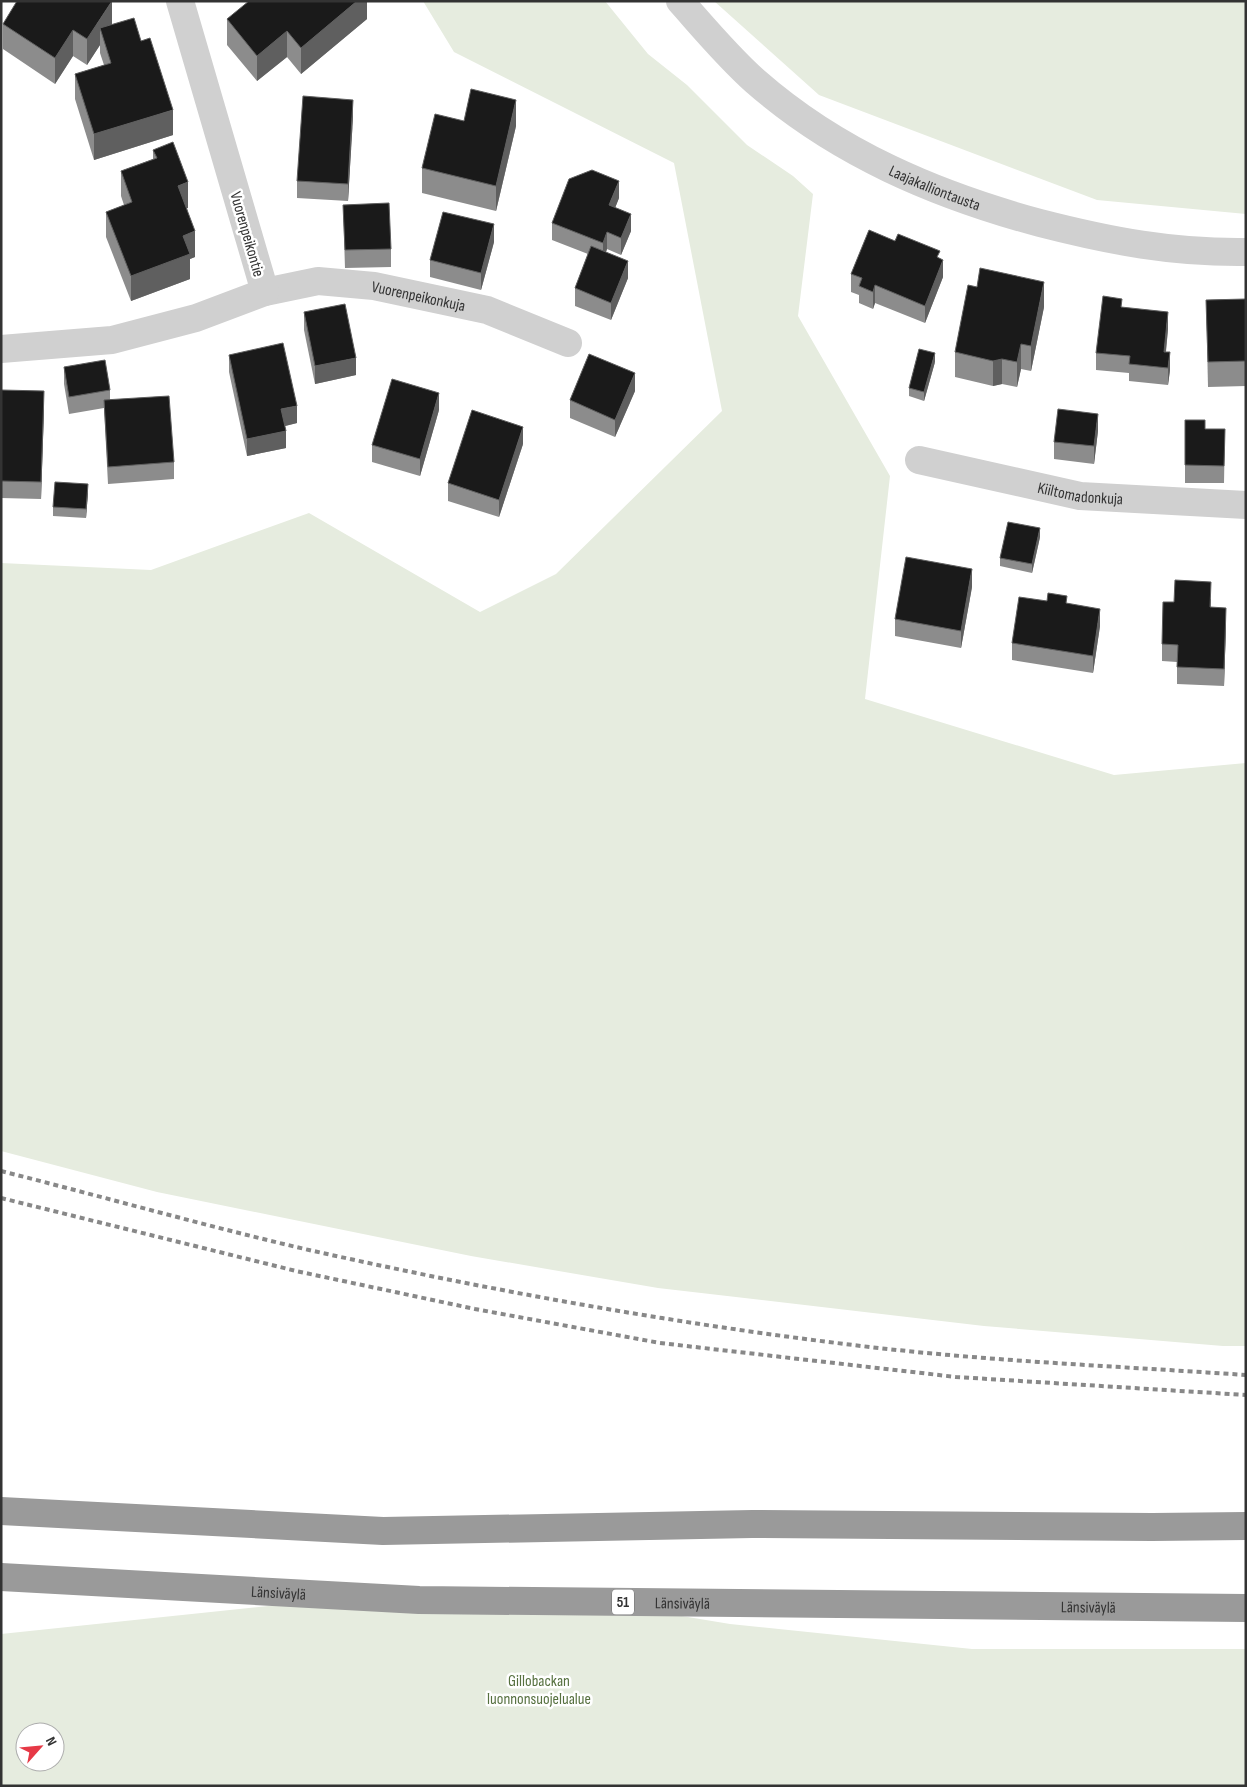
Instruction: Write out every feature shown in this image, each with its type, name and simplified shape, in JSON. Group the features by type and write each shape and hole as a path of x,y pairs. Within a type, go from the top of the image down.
{"highway":[{"path":"1,1511 383,1530 752,1524 1152,1528 1246,1526"},
{"name":"Länsiväylä","path":"1,1577 419,1600 1246,1608"}],"street":[{"name":"Vuorenpeikontie","path":"1,349 112,340 196,318 265,292 180,1"},
{"name":"Laajakalliontausta","path":"680,1 754,81 800,116 855,152 916,183 996,211 1099,238 1160,249 1246,252"},
{"name":"Vuorenpeikonkuja","path":"265,292 318,281 374,286 487,310 568,343"},
{"name":"Kiiltomadonkuja","path":"919,460 1080,496 1246,505"}],"green space":[{"path":"423,1 605,1 648,54 687,85 747,145 793,176 813,194 798,316 890,476 865,699 1114,775 1246,763 1246,1346 1223,1346 984,1326 658,1288 471,1256 157,1192 1,1151 1,563 151,570 309,513 480,612 556,574 722,411 674,163 454,52"},
{"path":"714,1 1246,1 1246,214 1097,200 819,95"},
{"name":"Gillobackan luonnonsuojelualue","path":"402,1592 543,1593 730,1624 972,1649 1246,1649 1246,1786 1,1786 1,1634"}],"building":[{"path":"17,1 112,1 87,39 73,30 55,58 3,24"},
{"path":"249,1 357,1 301,48 287,31 257,56 227,19"},
{"path":"134,18 141,41 150,38 173,110 94,134 75,74 111,63 100,28"},
{"path":"471,89 516,100 496,186 422,168 435,114 464,121"},
{"path":"303,96 353,100 348,184 297,181"},
{"path":"173,142 188,182 178,186 195,231 183,236 190,254 131,276 106,212 132,202 121,171 157,158 153,150"},
{"path":"592,170 619,181 609,205 631,214 621,238 607,232 603,243 552,223 569,179"},
{"path":"389,203 391,249 345,250 343,205"},
{"path":"443,212 494,224 481,273 430,260"},
{"path":"869,230 895,241 898,234 940,251 937,257 943,260 925,306 875,285 873,292 859,286 862,278 851,274"},
{"path":"591,246 628,261 611,303 575,288"},
{"path":"980,268 1044,282 1031,346 1021,344 1017,362 1002,359 993,361 955,352 968,285 977,287"},
{"path":"1103,296 1122,299 1121,307 1168,312 1164,352 1170,352 1168,368 1129,364 1130,356 1096,353"},
{"path":"1246,299 1246,361 1208,362 1206,300"},
{"path":"345,304 356,358 315,366 304,312"},
{"path":"283,343 297,406 281,409 286,431 247,439 229,355"},
{"path":"919,349 935,353 924,392 909,388"},
{"path":"589,354 635,373 615,420 570,400"},
{"path":"105,360 110,390 69,397 64,367"},
{"path":"392,379 439,393 420,459 372,445"},
{"path":"1,390 44,391 41,482 1,481"},
{"path":"169,396 174,462 108,467 104,400"},
{"path":"1058,409 1098,414 1094,446 1054,442"},
{"path":"472,410 523,427 499,500 448,483"},
{"path":"1185,420 1205,420 1205,429 1225,429 1224,466 1185,465"},
{"path":"55,482 88,484 86,509 53,507"},
{"path":"1008,522 1040,528 1032,564 1000,558"},
{"path":"906,557 972,569 961,631 895,619"},
{"path":"1175,580 1211,582 1210,607 1226,608 1224,669 1177,667 1178,645 1162,644 1163,602 1174,602"},
{"path":"1048,593 1067,596 1066,603 1100,609 1093,656 1012,643 1019,597 1047,601"}],"railway":[{"path":"1,1171 309,1250 444,1279 648,1316 902,1351 1246,1375"},
{"path":"1,1198 296,1271 475,1309 660,1343 956,1377 1246,1395"}]}
